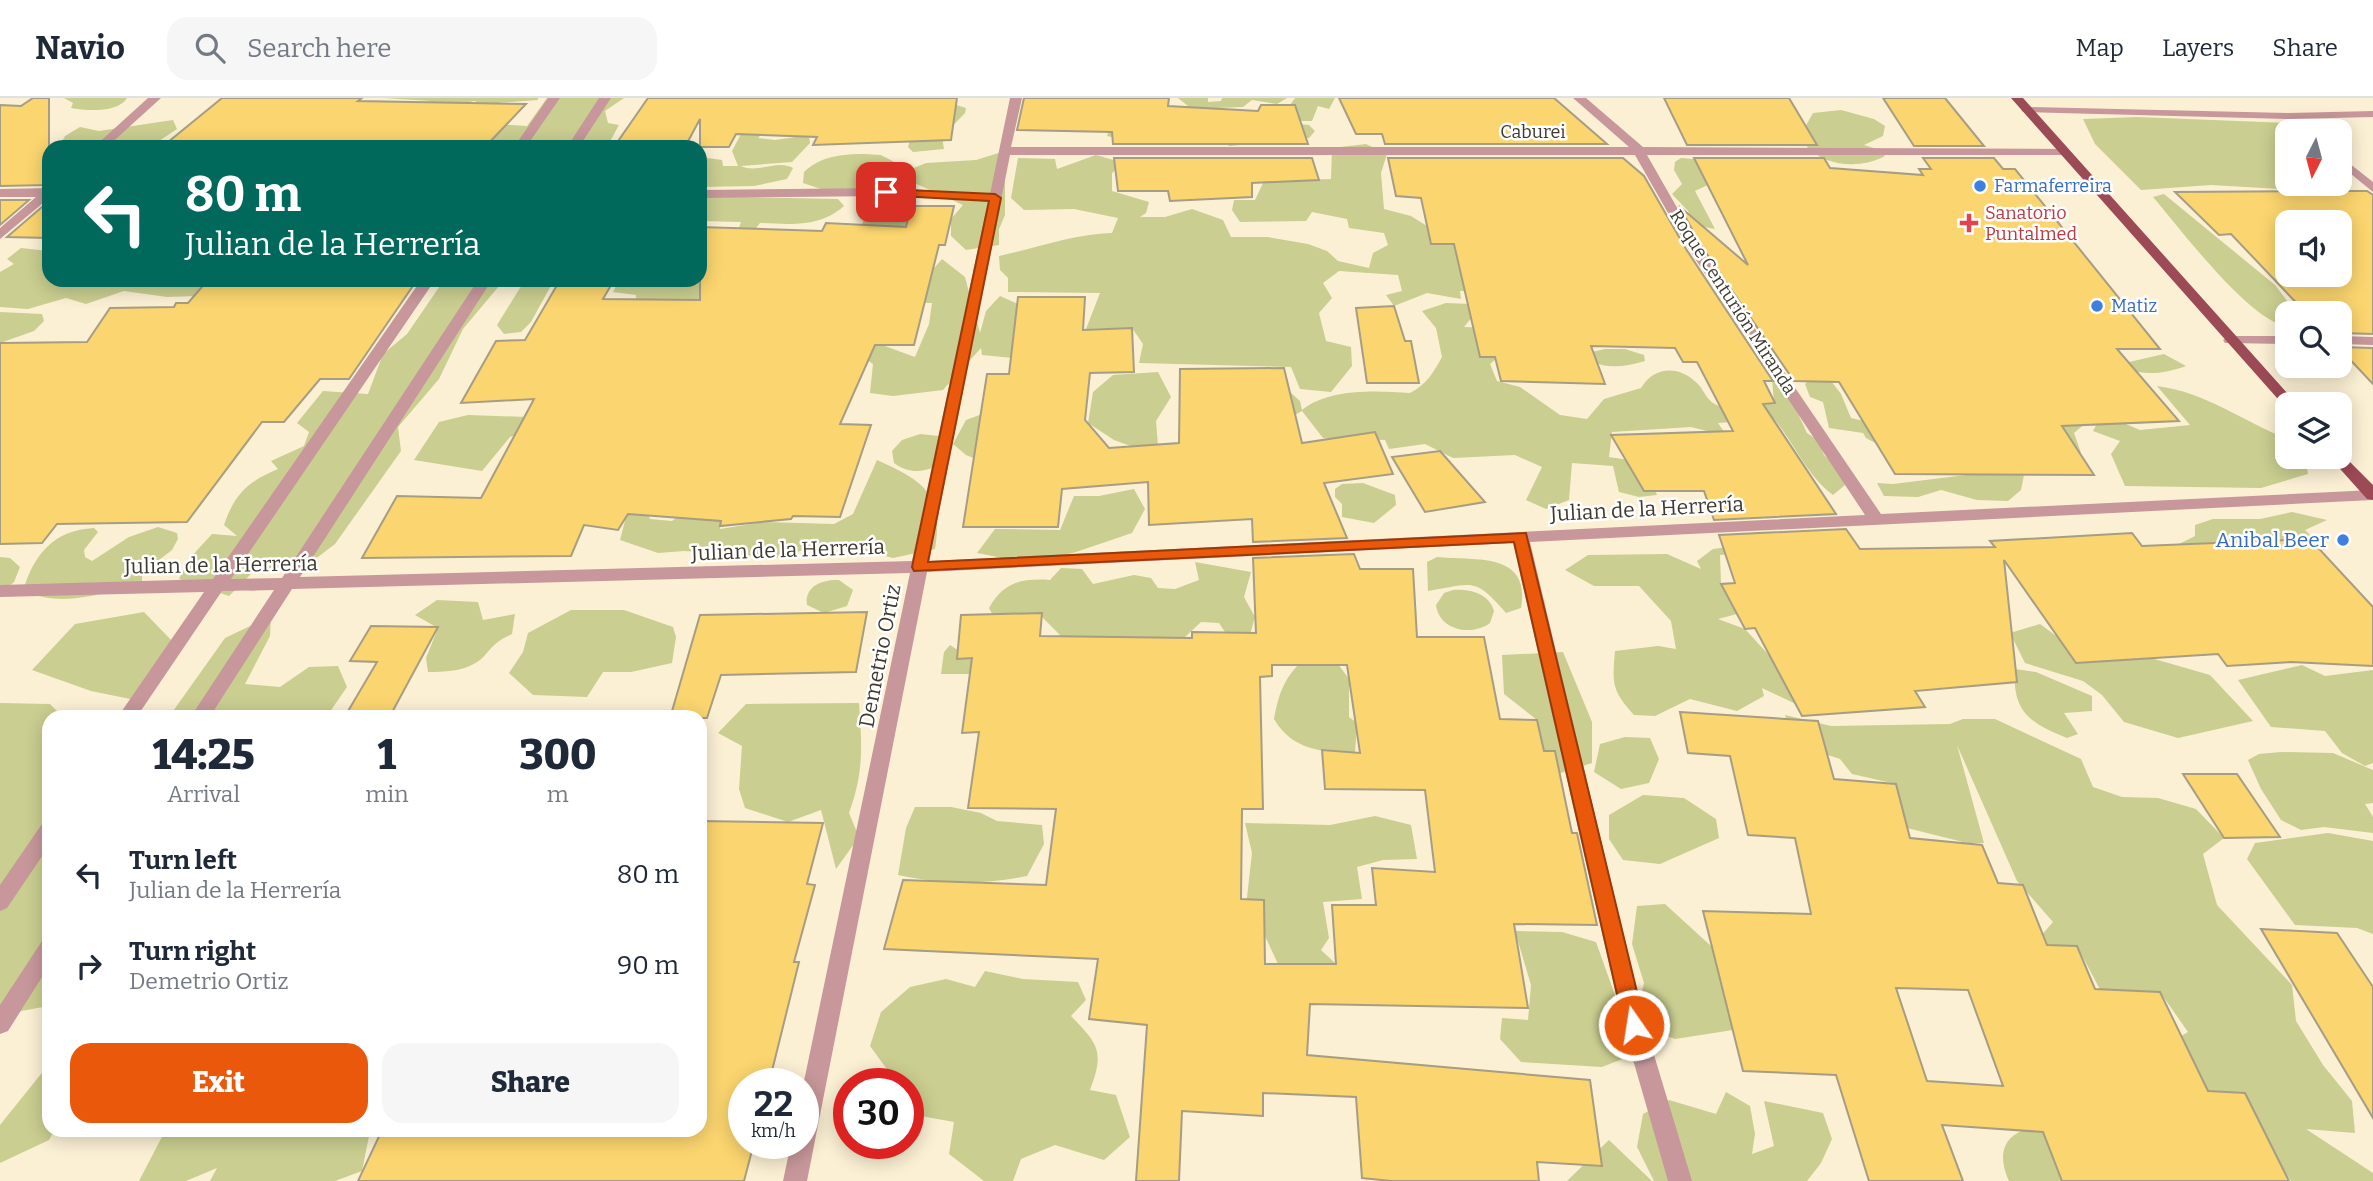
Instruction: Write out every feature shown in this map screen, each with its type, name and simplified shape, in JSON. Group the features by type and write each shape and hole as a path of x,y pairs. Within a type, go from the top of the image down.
{"main road":[{"path":"2017,98 2279,392"},
{"path":"2349,469 2373,495"}],"street":[{"path":"108,140 155,98"},
{"path":"525,140 554,98"},
{"path":"578,140 605,98"},
{"name":"Demetrio Ortiz","path":"795,1181 878,788 919,567 1016,98"},
{"name":"Roque Centurión Miranda","path":"1579,98 1638,149 1695,248 1875,518"},
{"path":"2027,110 2289,116 2373,114"},
{"path":"2289,116 2293,119"},
{"name":"Caburei","path":"1005,150 2062,151"},
{"path":"2352,170 2373,188"},
{"path":"707,194 886,192 995,198"},
{"path":"0,193 42,193"},
{"path":"0,235 42,198"},
{"path":"131,710 423,287"},
{"path":"204,710 480,287"},
{"path":"2230,340 2275,340"},
{"path":"2352,340 2373,341"},
{"name":"Julian de la Herrería","path":"0,591 919,567 2373,495"},
{"path":"1520,536 1634,1025 1680,1181"},
{"path":"0,902 42,840"},
{"path":"0,1024 42,959"}],"green space":[{"path":"64,98 127,98 110,109 93,110 71,108 73,103"},
{"path":"384,98 538,100 483,104 474,101 418,114 430,101"},
{"path":"547,98 624,98 605,111 608,123 619,125 611,140 478,140 495,124 527,126"},
{"path":"1178,98 1208,98 1208,102 1221,101 1222,98 1287,98 1277,104 1252,100 1243,107 1217,108 1214,116 1309,125 1315,131 1309,138 1230,146 1213,139 1125,140 1107,136 1109,130 1182,123 1188,106"},
{"path":"1295,98 1335,98 1329,109 1318,106 1312,121 1298,121 1290,105"},
{"path":"946,102 966,108 965,113 942,137 944,149 913,152 908,147 910,140"},
{"path":"1841,110 1874,119 1885,126 1883,136 1864,145 1880,150 1885,156 1865,163 1844,164 1824,159 1807,147 1809,142 1804,129 1813,113"},
{"path":"2137,117 2275,122 2275,189 2211,185 2141,190 2095,144 2083,119"},
{"path":"173,120 177,129 160,140 63,140 80,127 99,131"},
{"path":"742,132 762,134 758,138 775,140 809,135 810,143 792,162 741,166 754,168 781,165 793,168 787,179 754,186 707,187 707,158 722,160 723,166 738,166 732,151"},
{"path":"1366,144 1387,154 1381,173 1384,209 1411,216 1427,226 1431,244 1454,244 1462,279 1505,280 1521,292 1460,291 1461,299 1427,293 1394,306 1386,295 1402,291 1398,275 1339,271 1323,283 1332,298 1319,313 1326,341 1351,347 1352,366 1331,392 1300,389 1291,367 1139,363 1143,344 1132,328 1086,329 1100,293 1008,292 1008,278 1000,270 999,256 1070,239 1112,233 1118,218 1074,209 1024,210 1011,198 1018,158 1055,159 1057,169 1096,155 1124,163 1112,173 1112,191 1149,202 1146,213 1140,217 1165,217 1192,209 1223,220 1231,237 1267,237 1308,244 1327,251 1338,261 1369,268 1373,253 1388,245 1384,233 1349,228 1347,219 1312,212 1306,221 1240,222 1232,210 1234,200 1255,200 1264,181 1331,179 1332,148"},
{"path":"1005,151 1005,215 999,229 999,245 966,250 951,236 951,219 963,205 912,182 911,169 926,163 976,160"},
{"path":"840,155 881,155 906,168 901,184 830,192 803,183 804,172 817,162"},
{"path":"1681,158 1707,160 1714,182 1695,191 1715,229 1694,225 1688,211 1672,194 1682,184 1674,170 1675,162"},
{"path":"707,193 737,197 838,199 844,206 815,221 794,224 760,223 749,237 720,302 635,312 636,295 613,292 616,287 707,287 707,272 735,239 741,222 707,221"},
{"path":"2164,194 2275,285 2287,301 2275,301 2275,322 2235,291 2153,197"},
{"path":"898,206 915,210 916,229 862,227 863,221 870,213"},
{"path":"21,248 42,250 42,287 208,287 197,296 167,297 124,291 86,304 66,298 28,309 0,307 0,272 14,264 7,259"},
{"path":"942,259 965,277 980,333 986,311 1000,296 1025,307 1013,358 982,355 981,348 943,390 893,396 870,393 873,364 846,345 882,345 915,357 929,324 932,303 893,302 915,290"},
{"path":"439,287 498,287 463,329 439,379 398,427 401,451 335,544 298,572 263,568 262,563 229,596 179,579 188,560 212,534 237,536 224,525 232,505 250,484 278,469 271,461 304,446 309,432 297,423 323,391 368,394 383,354 407,334"},
{"path":"521,287 550,287 531,322 521,332 504,334 497,325"},
{"path":"1446,303 1471,304 1472,317 1464,327 1492,328 1502,354 1490,364 1497,381 1520,387 1560,415 1587,419 1604,399 1641,388 1653,375 1667,370 1690,377 1711,401 1725,407 1739,408 1774,403 1772,379 1786,388 1807,433 1819,441 1824,455 1838,468 1845,485 1833,495 1824,487 1808,469 1774,419 1718,423 1727,436 1691,427 1612,432 1609,457 1642,462 1657,495 1639,497 1619,492 1613,466 1572,463 1569,500 1546,509 1526,500 1542,467 1515,455 1453,458 1425,444 1389,449 1385,440 1323,438 1302,411 1288,419 1289,391 1300,401 1302,410 1313,403 1340,394 1410,393 1416,390 1429,378 1442,357 1436,328 1422,311"},
{"path":"0,312 42,314 44,321 34,331 0,343"},
{"path":"1625,349 1644,355 1645,361 1611,366 1592,361 1592,352"},
{"path":"2164,354 2186,366 2163,372 2142,372 2121,367 2101,355 2129,362"},
{"path":"1158,372 1171,397 1156,421 1158,446 1147,452 1114,440 1088,423 1093,392 1113,375"},
{"path":"1808,381 1831,381 1841,394 1851,418 1873,423 1881,446 1866,438 1863,433 1829,428 1823,402 1810,397 1805,384"},
{"path":"2157,386 2191,394 2275,434 2275,469 2307,469 2308,474 2261,488 2125,486 2111,454 2120,441 2093,431 2102,414 2140,430 2190,425"},
{"path":"1001,407 991,465 966,455 953,444 966,420"},
{"path":"468,415 527,417 525,432 510,437 482,471 414,460 439,422"},
{"path":"2088,421 2074,433 2081,453 2043,446 2008,459 2024,475 2021,490 2008,501 1977,500 1941,490 1918,497 1884,496 1877,483 1893,484 1974,474 1944,439"},
{"path":"920,434 939,436 950,445 948,458 922,471 908,470 894,463 892,451 902,440"},
{"path":"877,460 907,475 927,492 936,515 935,549 893,558 859,549 814,546 781,558 684,551 658,553 620,540 627,513 645,508 650,519 672,521 690,508 721,504 720,529 764,522 834,524 853,514"},
{"path":"1363,483 1395,495 1396,505 1374,523 1342,517 1342,504 1335,497 1335,489 1342,484"},
{"path":"1134,489 1145,509 1132,533 1073,553 1023,562 977,553 995,529 1060,530 1074,496 1099,496"},
{"path":"2292,512 2327,520 2305,530 2326,550 2292,550 2277,536 2240,543 2191,560 2179,544 2195,536 2195,525 2213,519 2260,519"},
{"path":"158,527 177,533 178,539 172,550 142,573 142,582 98,595 68,599 38,596 23,591 40,555 48,546 68,533 94,528 98,532 84,550 85,557 92,561 129,537"},
{"path":"1750,544 1777,550 1720,555 1721,584 1737,614 1718,619 1745,629 1778,665 1798,705 1762,688 1764,696 1737,711 1690,699 1655,716 1634,715 1621,700 1615,686 1615,651 1658,646 1676,649 1671,621 1639,586 1594,586 1565,570 1588,555 1667,554 1701,569 1697,561 1713,549"},
{"path":"0,557 10,558 20,567 14,582 0,593"},
{"path":"1437,557 1483,560 1509,568 1517,577 1522,590 1521,608 1506,613 1487,593 1472,586 1428,591 1427,562"},
{"path":"1195,562 1251,572 1244,597 1255,617 1249,638 1227,635 1219,623 1201,622 1184,638 1177,656 1137,676 1133,637 1100,637 1070,645 1042,617 996,621 989,608 1007,587 1022,581 1050,580 1061,568 1082,569 1093,584 1134,575 1151,578 1158,588 1175,589 1199,580"},
{"path":"839,580 853,590 847,606 824,613 807,605 808,593 812,588 827,581"},
{"path":"1453,590 1472,591 1488,600 1494,611 1490,623 1474,630 1465,630 1457,629 1443,620 1436,605 1444,593"},
{"path":"437,600 478,602 483,620 515,614 512,634 498,642 474,664 451,671 428,672 426,658 438,628 415,615"},
{"path":"571,610 624,610 673,627 676,637 672,663 631,672 603,672 587,697 533,695 509,673 523,652 528,633"},
{"path":"144,612 174,643 135,700 91,691 32,670 75,624"},
{"path":"271,616 270,636 245,684 280,687 309,667 338,666 347,687 331,710 174,710 225,638"},
{"path":"2040,624 2059,638 2076,663 2151,658 2210,675 2253,721 2178,738 2124,722 2102,695 2083,681 2025,663 2010,633"},
{"path":"950,645 970,658 988,657 971,674 941,674 944,652"},
{"path":"1563,652 1592,722 1592,763 1554,775 1555,751 1533,749 1537,720 1504,694 1502,655"},
{"path":"1307,657 1335,660 1349,679 1349,717 1357,723 1355,753 1308,747 1289,737 1274,719 1284,685 1293,670"},
{"path":"2302,665 2325,676 2373,670 2373,763 2365,766 2342,753 2325,731 2271,727 2238,680"},
{"path":"2015,669 2036,672 2092,696 2092,711 2064,713 2078,734 2067,738 2043,727 2026,714 2017,696"},
{"path":"0,703 50,704 56,710 42,710 42,1007 0,1015"},
{"path":"859,703 861,759 849,813 859,837 836,869 821,810 788,822 745,808 739,789 742,746 718,733 746,704"},
{"path":"1785,715 1831,726 1950,724 1963,719 1995,719 2081,759 2093,787 2122,797 2158,798 2196,809 2224,838 2203,854 2217,905 2292,985 2296,1021 2323,1065 2352,1101 2355,1133 2306,1129 2373,1173 2373,1181 2291,1181 2248,1116 2192,1107 2166,1045 2188,1032 2160,992 2104,997 2077,946 2033,945 2053,922 2017,881 1957,745 1984,843 1967,843 1907,828 1896,784 1852,774 1840,759 1795,744"},
{"path":"1625,737 1650,738 1659,759 1649,783 1621,789 1594,772 1600,744"},
{"path":"2333,753 2373,770 2373,803 2365,804 2373,817 2373,833 2324,827 2301,830 2281,820 2261,789 2248,760 2259,754"},
{"path":"1643,795 1684,798 1716,819 1719,838 1660,864 1623,860 1609,839 1609,815"},
{"path":"915,807 951,807 981,813 997,821 1042,825 1044,844 1027,876 962,882 898,875 906,828"},
{"path":"1375,816 1411,825 1417,859 1383,860 1357,867 1362,899 1323,902 1329,938 1321,950 1336,964 1278,964 1265,936 1245,915 1252,853 1245,823 1330,825"},
{"path":"2328,833 2373,841 2373,934 2357,928 2295,925 2247,859 2255,843"},
{"path":"1665,904 1711,946 1733,985 1733,1030 1675,1039 1634,1025 1644,983 1632,944 1637,906"},
{"path":"1515,931 1562,932 1596,942 1626,1026 1625,1058 1602,1067 1521,1062 1500,1039 1502,1018 1528,1020 1531,985"},
{"path":"985,971 1023,979 1078,982 1086,1000 1071,1016 1093,1041 1098,1057 1090,1090 1116,1095 1130,1137 1104,1160 1055,1145 1021,1159 1013,1181 984,1181 949,1154 954,1122 924,1117 924,1068 886,1068 870,1046 881,1012 910,987 946,979 975,987"},
{"path":"42,1073 42,1137 51,1137 49,1140 0,1163 0,1125"},
{"path":"1726,1092 1750,1106 1755,1134 1752,1154 1774,1146 1764,1101 1823,1113 1832,1139 1821,1163 1807,1181 1654,1181 1637,1147 1643,1114 1669,1100 1716,1114"},
{"path":"2024,1130 2047,1134 2057,1139 2099,1181 2009,1181 2003,1158 2006,1144"},
{"path":"161,1137 369,1137 362,1171 335,1181 210,1181 217,1168 186,1181 139,1181"},
{"path":"1609,1140 1652,1181 1567,1181"}],"building":[{"path":"33,98 49,98 49,140 42,140 42,185 0,186 0,105 21,106"},
{"path":"222,98 362,98 358,101 526,104 492,140 171,140"},
{"path":"648,98 957,98 951,140 813,145 817,137 736,134 729,147 707,147 707,140 700,140 700,119 689,140 619,140"},
{"path":"1024,98 1169,98 1168,106 1258,111 1261,105 1295,105 1308,144 1113,144 1112,132 1017,130"},
{"path":"1339,98 1554,98 1607,144 1385,144 1382,134 1356,134"},
{"path":"1664,98 1789,98 1817,145 1687,145"},
{"path":"1883,98 1945,98 1984,146 1914,146"},
{"path":"1114,158 1312,158 1319,180 1252,183 1252,197 1170,201 1168,191 1118,191"},
{"path":"1388,158 1623,158 1644,176 1686,249 1773,381 1764,381 1775,403 1763,404 1836,514 1714,520 1704,491 1644,491 1611,435 1733,431 1697,362 1683,362 1675,348 1591,346 1605,384 1501,381 1495,357 1480,357 1454,244 1431,244 1421,198 1396,196"},
{"path":"1694,158 1824,158 1830,168 1923,175 1919,169 1931,169 1923,158 1994,158 2003,169 2015,169 2160,349 2117,349 2179,421 2062,426 2094,475 1895,474 1839,382 1794,381 1702,247 1679,206 1748,265"},
{"path":"2275,191 2275,196 2352,196 2352,191 2367,191 2373,195 2373,334 2352,333 2352,301 2295,301 2281,287 2352,287 2352,210 2275,210 2275,280 2231,234 2219,235 2175,192"},
{"path":"0,200 29,200 0,225"},
{"path":"911,206 954,206 945,245 939,245 914,345 875,345 840,424 871,425 840,517 793,516 791,519 720,526 721,521 628,514 618,530 584,525 571,556 362,558 397,496 481,498 534,399 461,403 496,341 525,340 556,287 610,287 603,299 700,300 700,287 707,287 707,227 822,231 826,223 906,227"},
{"path":"42,207 42,238 7,237"},
{"path":"202,287 412,287 349,379 320,379 284,422 262,422 187,522 57,524 42,543 0,544 0,343 87,342 110,308 174,307 176,303 188,303"},
{"path":"1018,297 1085,297 1083,330 1132,328 1134,372 1090,373 1085,420 1109,448 1179,443 1180,369 1284,368 1302,443 1375,432 1393,474 1324,483 1347,538 1253,542 1252,519 1149,525 1148,482 1062,489 1058,527 963,527 987,374 1009,374"},
{"path":"1394,306 1405,341 1411,341 1419,383 1367,383 1356,308"},
{"path":"2352,347 2373,348 2373,384 2352,362"},
{"path":"1440,451 1485,502 1425,512 1392,457"},
{"path":"1846,529 1860,549 1995,547 1990,541 2132,533 2142,546 2310,539 2373,607 2373,666 2291,662 2227,666 2218,654 2076,663 2004,560 2017,682 1915,691 1925,707 1802,716 1755,628 1745,629 1721,584 1735,583 1719,535"},
{"path":"1354,554 1360,569 1413,569 1417,637 1484,637 1500,719 1537,720 1544,751 1555,751 1572,833 1577,833 1597,925 1514,924 1528,1008 1310,1004 1307,1055 1590,1080 1602,1166 1537,1162 1539,1181 1391,1181 1362,1178 1356,1097 1263,1093 1263,1116 1182,1111 1179,1181 1136,1181 1147,1025 1089,1019 1098,959 884,949 903,880 1046,885 1056,809 968,808 979,732 962,733 972,658 957,659 961,615 1042,613 1040,636 1192,638 1192,632 1256,633 1253,558","holes":["1272,665 1347,665 1360,753 1322,750 1325,789 1425,790 1435,872 1372,868 1376,905 1332,905 1336,964 1265,964 1264,900 1241,899 1242,809 1263,809 1260,677 1272,676"]},
{"path":"867,612 856,672 721,675 707,718 707,710 672,710 700,615"},
{"path":"371,626 438,627 393,710 349,710 377,662 350,661"},
{"path":"1680,712 1818,721 1834,779 1896,784 1910,838 1982,845 1998,883 2023,885 2047,945 2077,946 2095,989 2160,992 2208,1091 2245,1093 2289,1181 2062,1181 2043,1132 1942,1125 1963,1181 1869,1181 1836,1075 1743,1071 1703,911 1811,914 1795,838 1748,835 1730,756 1688,753","holes":["1896,988 1968,990 2003,1086 1927,1081"]},
{"path":"2183,774 2237,774 2280,837 2224,838"},
{"path":"707,821 823,823 807,884 815,885 794,962 799,962 773,1068 728,1068 728,1159 750,1159 744,1181 358,1181 379,1137 707,1137"},
{"path":"2261,929 2337,933 2373,987 2373,1118"}],"place":[{"name":"Farmaferreira","path":"1980,186"},
{"name":"Sanatorio Puntalmed","path":"1969,223"},
{"name":"Matiz","path":"2097,306"},
{"name":"Anibal Beer","path":"2343,540"}],"route":[{"path":"886,192 995,198 919,567 1520,536 1634,1025"}]}
